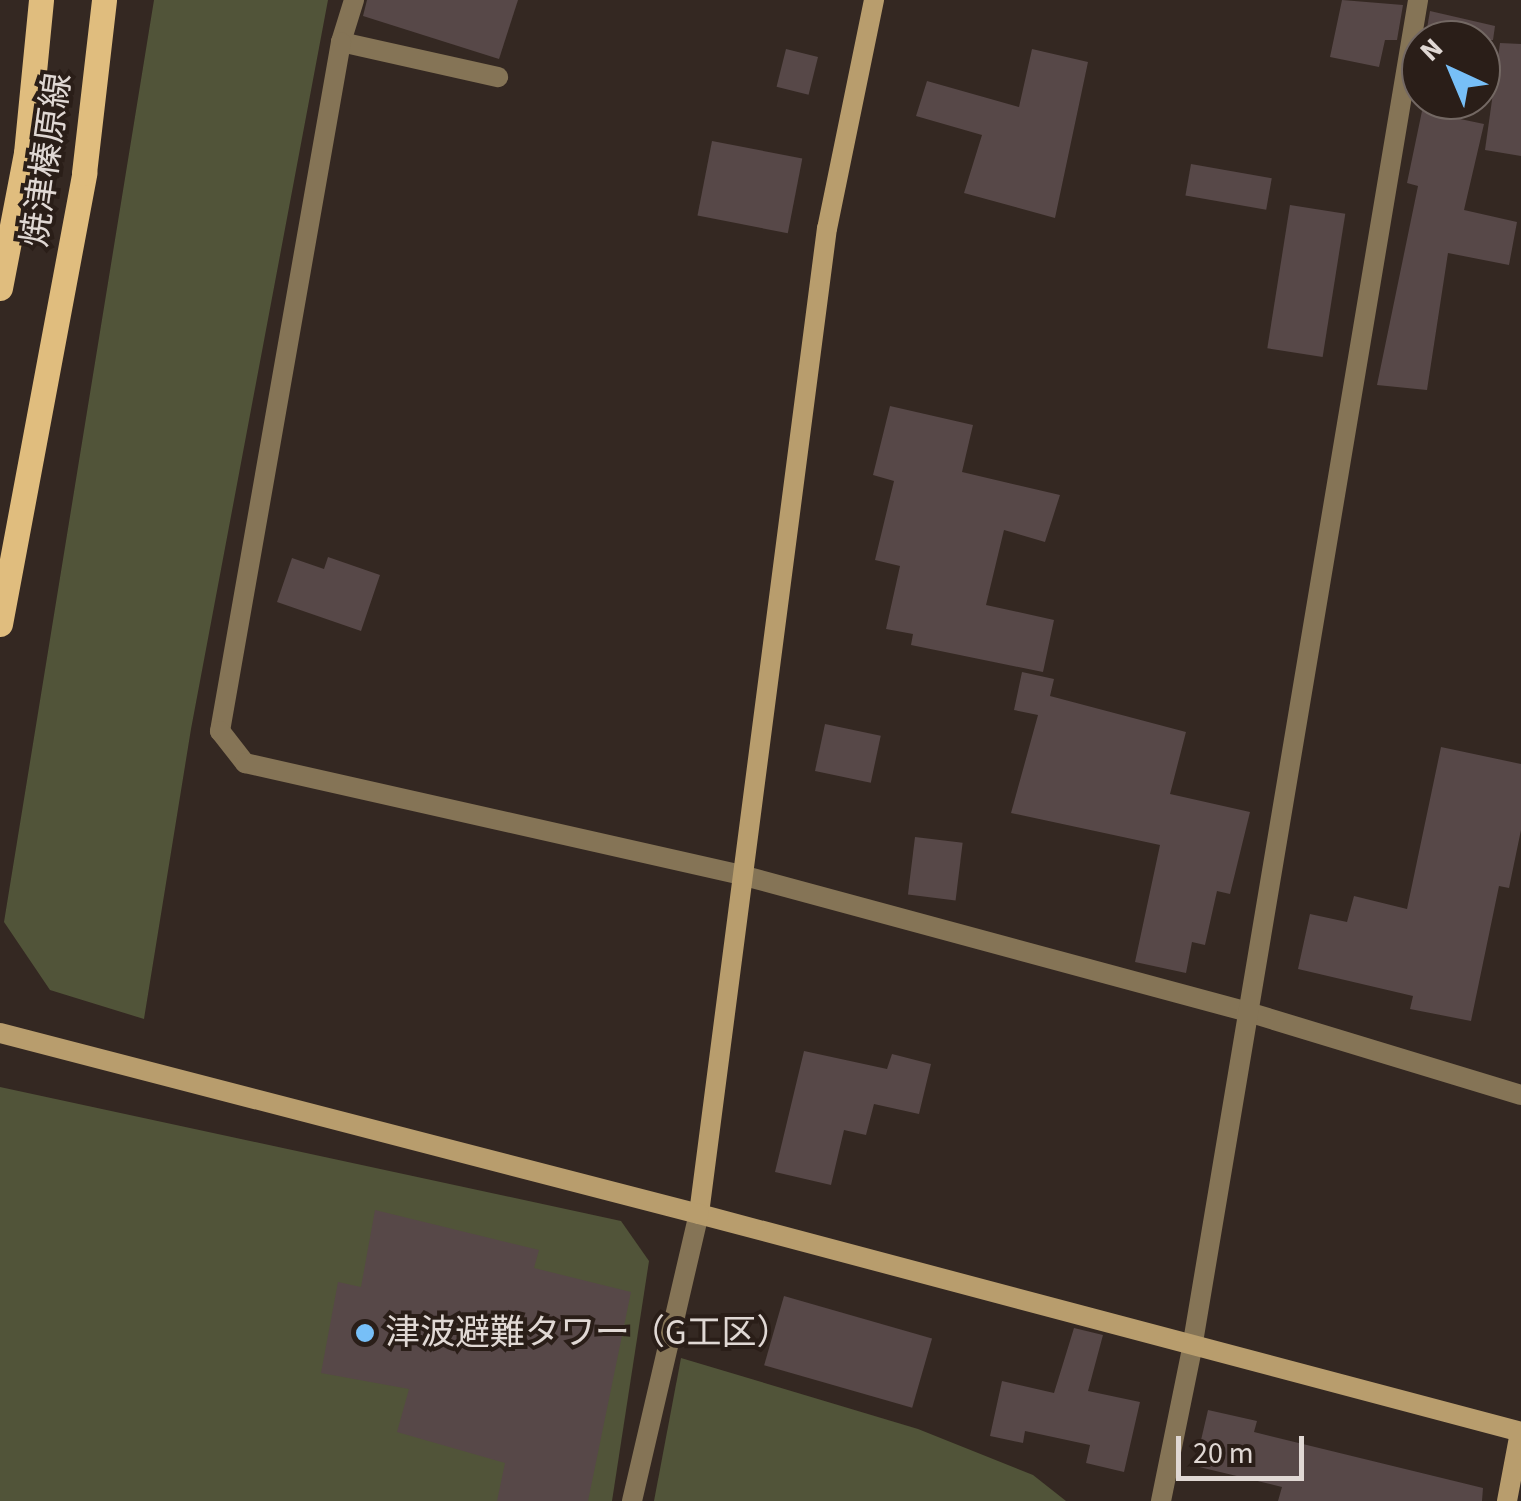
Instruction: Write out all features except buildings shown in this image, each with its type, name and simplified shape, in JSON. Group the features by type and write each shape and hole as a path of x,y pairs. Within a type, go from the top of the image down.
{"main road":[{"name":"焼津榛原線","path":"0,288 26,153 41,0"},
{"name":"焼津榛原線","path":"0,624 84,172 104,0"}],"street":[{"path":"354,0 341,42 220,731 245,763 741,875 1248,1012 1521,1095"},
{"path":"632,1501 699,1214 827,228 874,0"},
{"path":"1160,1501 1192,1348 1418,0"},
{"path":"341,42 498,77"},
{"path":"0,1033 1521,1432"},
{"path":"1506,1501 1521,1417"}],"green space":[{"path":"154,0 328,0 191,729 144,1019 50,990 4,922"},
{"path":"0,1087 621,1221 649,1261 612,1501 0,1501"},
{"path":"681,1358 918,1429 1033,1475 1066,1501 654,1501"}],"place":[{"name":"津波避難タワー（G工区）","path":"365,1333"}]}
